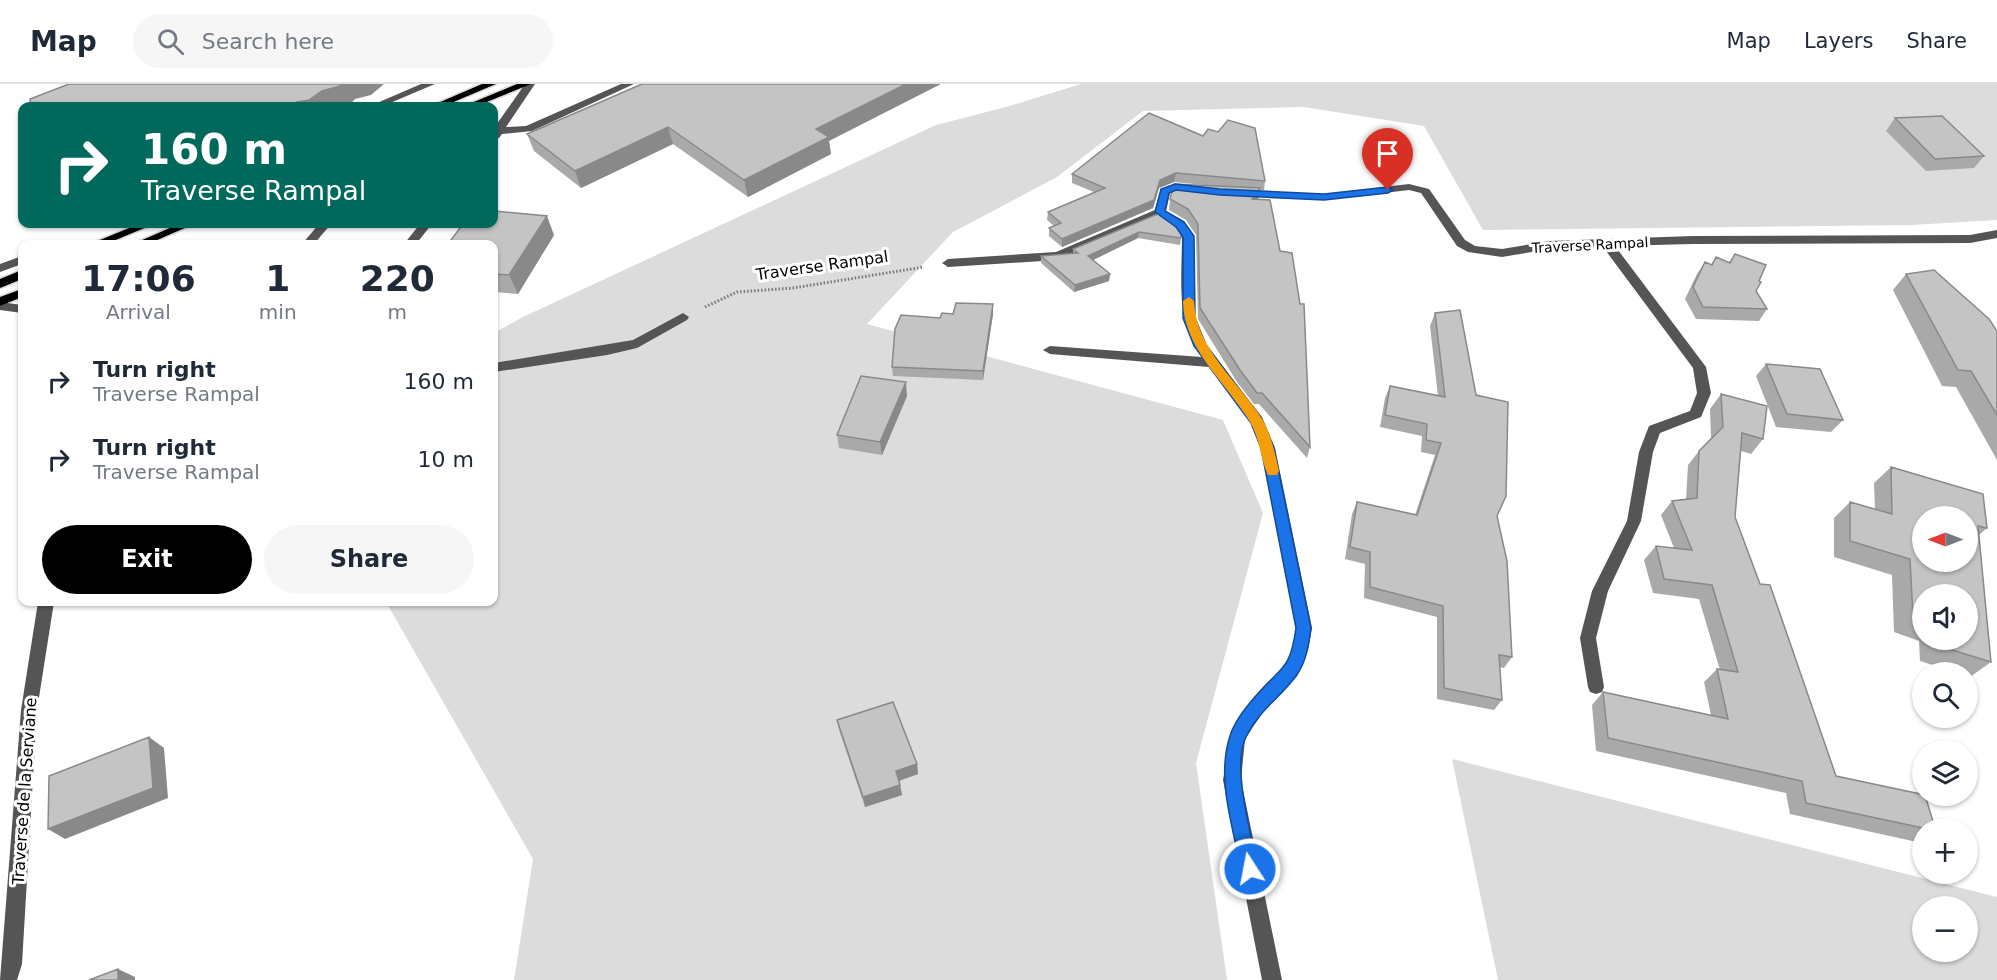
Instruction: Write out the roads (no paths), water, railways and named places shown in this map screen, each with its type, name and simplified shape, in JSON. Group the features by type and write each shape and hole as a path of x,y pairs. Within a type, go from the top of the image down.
{"main road":[{"path":"446,102 491,84"},
{"path":"480,102 528,84"},
{"path":"106,240 138,228"},
{"path":"149,240 178,228"},
{"path":"0,284 18,276"},
{"path":"0,304 18,295"}],"street":[{"path":"385,102 430,84"},
{"path":"498,129 528,84"},
{"path":"498,134 528,129 629,84"},
{"path":"1160,212 1165,191 1175,187 1209,191"},
{"name":"Traverse Rampal","path":"1231,193 1324,197 1409,187 1425,191 1461,243 1472,249 1502,253 1549,244 1758,239 1970,239 1997,234"},
{"path":"948,263 1058,256 1160,212"},
{"path":"1160,212 1180,224 1188,236 1189,318 1200,346 1257,421 1268,448 1304,628 1300,650 1291,671 1260,702 1237,737 1232,780 1272,980"},
{"path":"311,240 322,228"},
{"path":"413,240 423,228"},
{"path":"1596,687 1588,638 1600,591 1634,521 1646,452 1654,430 1696,414 1704,393 1699,367 1607,244"},
{"path":"0,268 18,261"},
{"path":"0,304 18,308"},
{"path":"498,367 607,351 637,344 683,317"},
{"path":"1050,350 1214,363"},
{"name":"Traverse de la Serviane","path":"7,980 12,964 29,710 45,606"}]}
